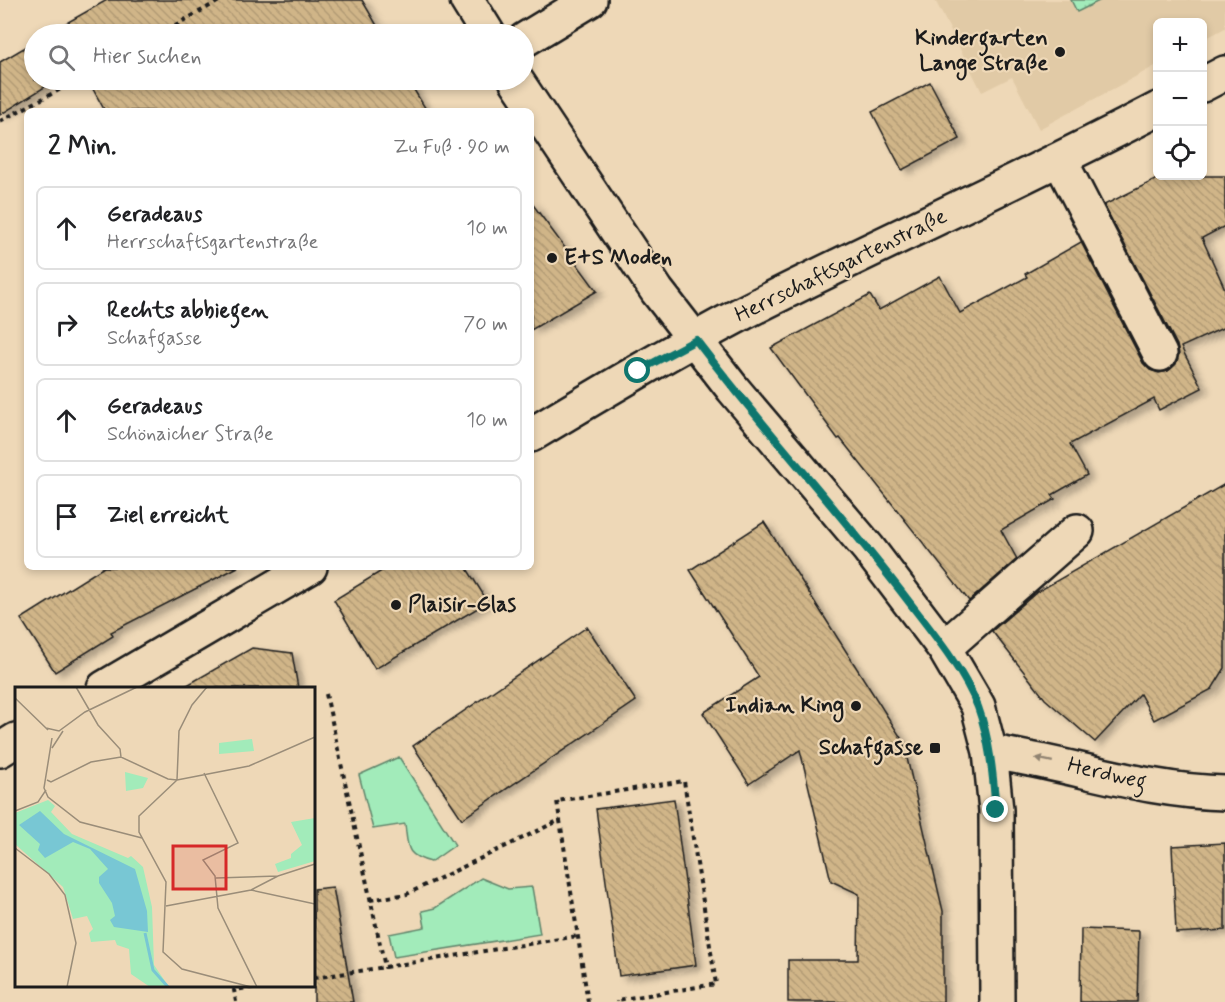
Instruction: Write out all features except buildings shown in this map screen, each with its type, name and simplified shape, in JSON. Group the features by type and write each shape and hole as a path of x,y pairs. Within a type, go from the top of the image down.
{"street":[{"path":"467,0 482,24"},
{"path":"534,34 590,0"},
{"path":"1207,83 1225,73"},
{"path":"523,90 657,291 733,389 868,548 944,648 978,706 990,752 996,810 997,1002"},
{"name":"Herrschaftsgartenstraße","path":"534,433 745,312 1060,160 1153,112"},
{"path":"1060,160 1160,354"},
{"path":"944,648 1077,531"},
{"path":"106,687 305,570"},
{"path":"0,750 15,741"},
{"name":"Herdweg","path":"990,752 1039,759 1190,793 1225,794"}],"path":[{"path":"177,24 221,0"},
{"path":"25,108 59,90"},
{"path":"0,121 24,108"},
{"path":"326,694 385,967"},
{"path":"588,1002 557,801 684,781 716,984 617,1000 617,1002"},
{"path":"370,900 407,894 560,820"},
{"path":"315,978 578,936"},
{"path":"236,1002 234,990 256,987"}],"shaded area":[{"name":"Kindergarten Lange Straße","path":"935,0 1225,0 1225,28 1207,38 1207,18 1153,18 1153,67 1039,129 1012,77 982,92"}],"green space":[{"path":"1071,0 1101,0 1077,12"},
{"path":"399,757 455,845 431,862 416,856 409,849 405,824 373,829 359,775"},
{"path":"481,878 508,889 532,887 540,934 394,957 389,934 425,927 422,911 435,908"}],"place":[{"name":"Kindergarten Lange Straße","path":"1060,52"},
{"name":"E+S Moden","path":"552,258"},
{"name":"Plaisir-Glas","path":"396,605"},
{"name":"Indian King","path":"856,706"},
{"name":"Schafgasse","path":"935,748"}],"route":[{"path":"638,371 696,340 733,389 868,548 944,648 978,706 990,752 996,810"}]}
